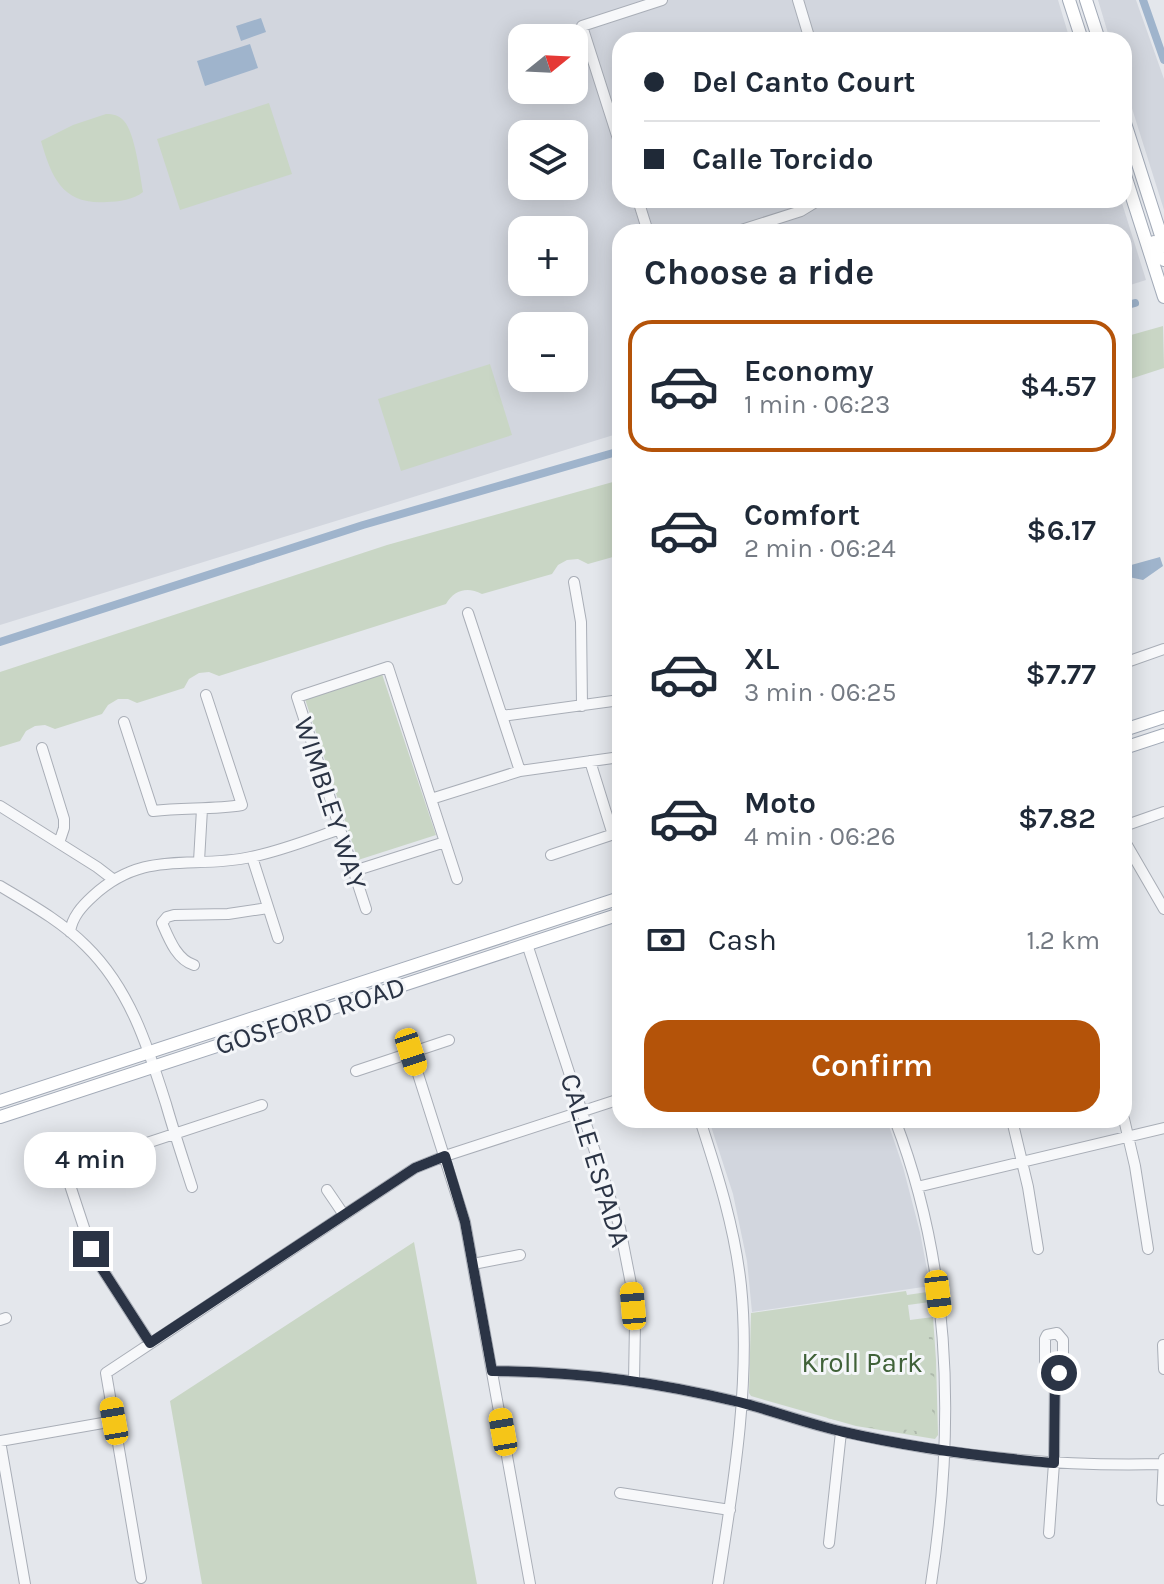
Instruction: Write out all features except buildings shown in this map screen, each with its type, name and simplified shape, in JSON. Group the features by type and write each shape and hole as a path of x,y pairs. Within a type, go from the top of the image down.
{"main road":[{"path":"1069,0 1079,32"},
{"path":"1086,0 1096,32"},
{"path":"1132,145 1164,245"},
{"path":"1132,187 1142,203 1157,251 1164,260"},
{"path":"1132,198 1164,297"},
{"path":"1132,727 1164,717"},
{"path":"1132,745 1164,735"},
{"name":"GOSFORD ROAD","path":"0,1101 612,901"},
{"name":"GOSFORD ROAD","path":"0,1117 612,917"}],"street":[{"path":"612,120 582,26 662,0"},
{"path":"798,0 808,32"},
{"path":"760,224 806,208"},
{"path":"574,582 581,622 582,706"},
{"path":"468,613 520,771"},
{"path":"1132,660 1164,649"},
{"name":"WIMBLEY WAY","path":"366,909 297,697 388,667 431,799"},
{"path":"124,722 153,811 242,805 206,695"},
{"path":"502,716 612,701"},
{"path":"42,748 64,819 59,843"},
{"path":"457,879 431,799 520,771 612,758"},
{"path":"590,761 612,823"},
{"path":"0,806 114,880"},
{"path":"199,861 202,809"},
{"path":"1132,823 1164,812"},
{"path":"70,932 71,922 80,909 101,888 135,870 168,862 252,857 340,829"},
{"path":"551,855 612,835"},
{"path":"354,871 445,842"},
{"path":"1132,854 1164,909"},
{"path":"252,857 278,938"},
{"path":"0,886 70,932 99,959 122,991 132,1008 154,1065 192,1187"},
{"path":"194,965 187,963 169,938 162,923 167,917 228,914 268,908"},
{"name":"CALLE ESPADA","path":"527,944 620,1228 635,1323 634,1381"},
{"path":"356,1071 449,1040"},
{"path":"411,1052 465,1222 530,1584"},
{"path":"141,1578 106,1373 415,1168 612,1102"},
{"path":"150,1343 91,1249 65,1170 262,1105"},
{"path":"702,1128 725,1200 737,1256 744,1314 741,1403 730,1510 718,1584"},
{"path":"898,1128 917,1187 942,1325 946,1450 931,1584"},
{"path":"1014,1128 1038,1249"},
{"path":"1126,1128 1148,1249"},
{"path":"917,1187 1164,1128"},
{"path":"327,1190 344,1215"},
{"path":"473,1264 520,1255"},
{"path":"1163,1345 1164,1369"},
{"path":"492,1371 561,1373 634,1381 741,1403 841,1432 946,1450 1054,1463 1123,1465 1164,1462 1162,1500"},
{"path":"1049,1533 1055,1375"},
{"path":"25,1584 0,1441 114,1421"},
{"path":"829,1543 841,1432"},
{"path":"620,1493 730,1510"}],"shaded area":[{"path":"0,0 1058,0 1068,32 612,32 612,208 1124,208 1128,224 612,224 612,435 0,625"},
{"path":"1098,0 1136,0 1164,79 1164,210 1132,108 1132,32 1108,32"},
{"path":"1132,235 1146,280 1132,284"},
{"path":"712,1128 890,1128 920,1232 930,1286 752,1312 747,1261 733,1194"}],"green space":[{"path":"269,103 292,174 180,210 157,139"},
{"path":"106,114 120,117 128,127 143,192 116,201 92,202 70,194 62,187 55,178 41,141 73,125"},
{"path":"1163,326 1164,368 1132,378 1132,335"},
{"path":"490,364 512,435 401,471 378,399"},
{"path":"612,482 612,557 588,564 578,559 567,560 558,565 552,574 482,594 471,590 461,591 446,604 219,676 209,672 199,673 189,679 184,688 137,703 118,699 108,705 102,714 55,729 45,725 35,726 26,731 20,741 0,747 0,672 387,545"},
{"path":"382,674 436,835 358,860 305,699"},
{"path":"414,1242 477,1584 202,1584 170,1401"},
{"name":"Kroll Park","path":"906,1291 907,1295 929,1294 930,1302 908,1305 910,1320 933,1317 938,1435 935,1439 856,1426 749,1393 751,1313"},
{"path":"928,1318 931,1318 934,1354 935,1436 872,1428 827,1418 827,1414 931,1433"}],"water":[{"path":"261,18 266,32 241,41 236,26"},
{"path":"250,44 258,68 205,86 197,61"},
{"path":"1160,557 1163,566 1143,580 1132,578 1132,565"}],"waterway":[{"path":"1143,0 1164,60"},
{"path":"0,642 363,525 612,453"}],"route":[{"path":"91,1249 150,1343 415,1168 445,1156 465,1222 492,1371 634,1381 741,1403 867,1437 1054,1463 1055,1375 1059,1373"}]}
